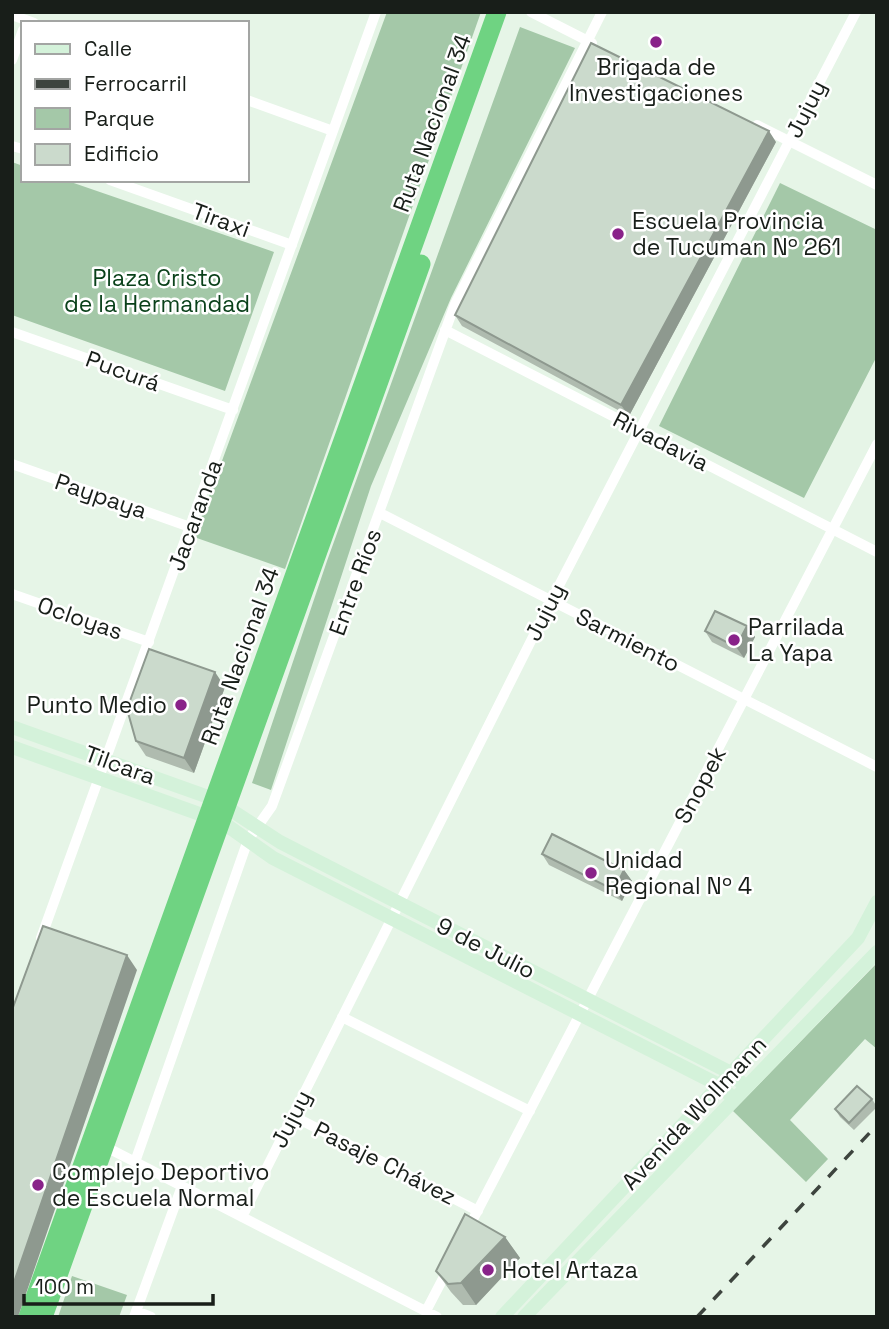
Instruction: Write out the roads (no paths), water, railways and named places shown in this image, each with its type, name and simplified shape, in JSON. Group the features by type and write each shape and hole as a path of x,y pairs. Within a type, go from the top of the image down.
{"highway":[{"name":"Ruta Nacional 34","path":"43,1317 498,12"},
{"name":"Ruta Nacional 34","path":"28,1317 218,811 511,12"}],"street":[{"path":"531,12 546,16 599,47"},
{"name":"Entre Ríos","path":"135,1162 248,840 272,806 455,304 602,12"},
{"name":"Jujuy","path":"242,1217 551,601 856,12"},
{"name":"Jacaranda","path":"35,954 233,410 373,13"},
{"path":"12,60 21,39"},
{"path":"248,100 333,131"},
{"path":"742,118 877,185"},
{"name":"Tiraxi","path":"116,182 292,245"},
{"name":"Rivadavia","path":"445,330 877,552"},
{"name":"Pucurá","path":"12,332 233,410"},
{"name":"Snopek","path":"460,1244 877,444"},
{"name":"Paypaya","path":"12,464 190,527"},
{"name":"Sarmiento","path":"380,513 877,767"},
{"name":"Ocloyas","path":"12,594 149,642"},
{"name":"Tilcara","path":"12,727 106,760 218,811"},
{"name":"Tilcara","path":"12,747 99,778 218,811"},
{"name":"9 de Julio","path":"218,811 258,826 280,842 731,1073 746,1087"},
{"name":"9 de Julio","path":"218,811 248,840 273,858 719,1085 734,1099"},
{"name":"Avenida Wollmann","path":"502,1317 858,938 877,902"},
{"name":"Avenida Wollmann","path":"524,1317 877,952"},
{"path":"342,1017 530,1111"},
{"name":"Pasaje Chávez","path":"293,1116 478,1211"},
{"path":"104,1146 437,1317"},
{"path":"151,1317 135,1314 182,1186"},
{"path":"426,1311 454,1255"}],"railway":[{"path":"697,1317 877,1125"}],"place":[{"name":"Brigada de Investigaciones","path":"656,42"},
{"name":"Escuela Provincia de Tucuman Nº 261","path":"618,234"},
{"name":"Parrilada La Yapa","path":"734,640"},
{"name":"Punto Medio","path":"181,705"},
{"name":"Unidad Regional Nº 4","path":"591,873"},
{"name":"Complejo Deportivo de Escuela Normal","path":"38,1185"},
{"name":"Hotel Artaza","path":"488,1270"}],"park label":[{"name":"Plaza Cristo de la Hermandad","path":"157,291"}]}
